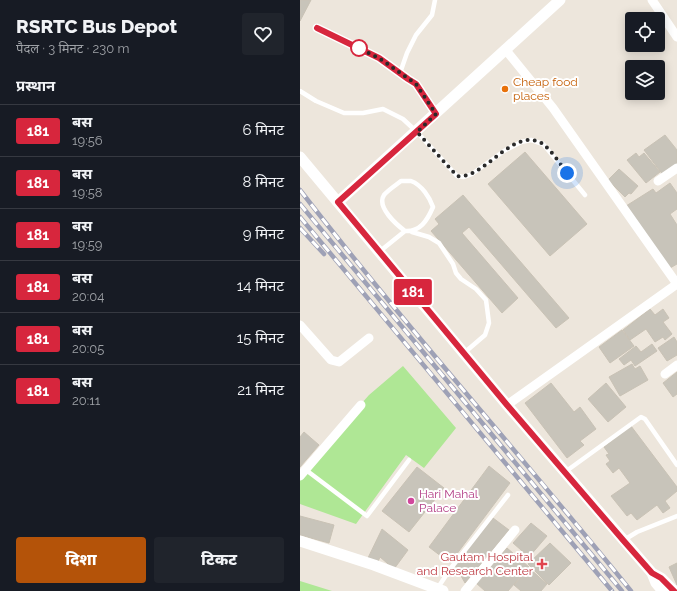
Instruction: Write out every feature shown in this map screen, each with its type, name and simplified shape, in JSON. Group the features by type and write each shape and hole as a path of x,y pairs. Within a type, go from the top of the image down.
{"street":[{"path":"338,202 417,132 560,0"},
{"path":"655,1 677,37"},
{"path":"506,49 553,108 677,284 507,405"},
{"path":"300,157 507,405 652,573 656,583 663,591"},
{"path":"658,181 677,168"},
{"path":"300,324 331,360 339,362 369,338"},
{"path":"665,374 677,365"},
{"path":"303,473 361,405"},
{"path":"465,591 515,530"},
{"path":"300,541 374,565 440,590"},
{"path":"652,573 661,578 674,591"}],"lane":[{"path":"400,73 407,53 416,35 432,15 435,0"},
{"path":"317,28 379,58 416,84 436,114"},
{"path":"300,91 316,101 344,113 363,113 383,109 403,119 417,132 457,176 464,178 504,151 521,142 531,140 543,144 585,195"},
{"path":"412,232 421,227 430,215 433,208 431,200 420,187 410,181 401,181 384,196 382,203 385,210 395,223 405,231 428,237 439,243 456,273 461,279 476,289 486,300 489,323 485,335 464,353"},
{"path":"379,252 405,231"},
{"path":"565,473 641,417 645,418 677,465"},
{"path":"303,473 367,516 409,460"},
{"path":"440,590 451,568 508,494"},
{"path":"623,540 637,532 677,516"}],"green space":[{"path":"403,366 456,428 424,468 406,455 356,524 300,504 300,473 369,395"},
{"path":"300,581 332,591 300,591"}],"building":[{"path":"300,0 311,0 300,21"},
{"path":"665,135 677,150 677,164 663,175 644,150"},
{"path":"525,152 587,224 550,256 488,184"},
{"path":"636,153 639,157 644,153 660,172 646,183 627,160"},
{"path":"619,169 638,186 631,194 629,193 625,197 608,180"},
{"path":"670,183 677,193 677,209 670,214 677,225 677,264 670,268 626,206 653,189 656,193"},
{"path":"463,195 569,318 556,328 469,227 462,233 518,298 502,313 431,231 439,224 435,219"},
{"path":"650,309 655,315 663,309 669,318 663,322 672,334 665,340 663,337 655,342 646,329 630,340 623,330"},
{"path":"622,330 634,346 610,363 599,347"},
{"path":"674,337 677,342 677,355 667,361 658,348"},
{"path":"652,344 657,351 635,366 631,360 624,365 619,359 636,346 641,352"},
{"path":"632,364 635,369 640,366 648,380 620,396 609,377"},
{"path":"677,372 677,394 673,397 663,383"},
{"path":"551,383 574,412 580,407 596,429 580,441 584,445 567,458 525,403"},
{"path":"606,383 626,407 608,422 588,399"},
{"path":"631,426 677,487 677,491 665,501 670,508 663,513 657,505 637,520 631,513 627,516 611,496 630,483 619,468 613,473 606,464 610,461 606,455 609,454 604,447"},
{"path":"304,432 319,445 300,467 300,437"},
{"path":"489,466 510,483 450,563 429,547"},
{"path":"417,467 444,488 409,532 382,511"},
{"path":"300,516 334,525 329,543 300,535"},
{"path":"493,518 509,530 465,583 455,565"},
{"path":"531,523 547,536 529,557 513,543"},
{"path":"382,529 408,550 394,569 380,557 377,564 367,560"},
{"path":"550,543 571,563 549,585 528,564"},
{"path":"507,548 529,567 508,591 485,591 476,583"},
{"path":"677,563 677,585 669,567"},
{"path":"529,568 547,584 541,591 521,591 514,585"}],"railway":[{"path":"300,190 381,291 631,591"},
{"path":"300,204 622,591"},
{"path":"300,217 612,591"},
{"path":"300,228 324,254"}],"bus line":[{"name":"181","path":"317,28 379,58 416,84 436,114 338,202 565,473 652,573 661,578 674,591"}],"place":[{"name":"Cheap food places","path":"505,89"},
{"name":"Hari Mahal Palace","path":"411,501"},
{"name":"Gautam Hospital and Research Center","path":"542,564"}],"route":[{"path":"359,48 354,46 379,58 416,84 436,114 417,132 457,176 464,178 504,151 521,142 531,140 543,144 567,173"}]}
